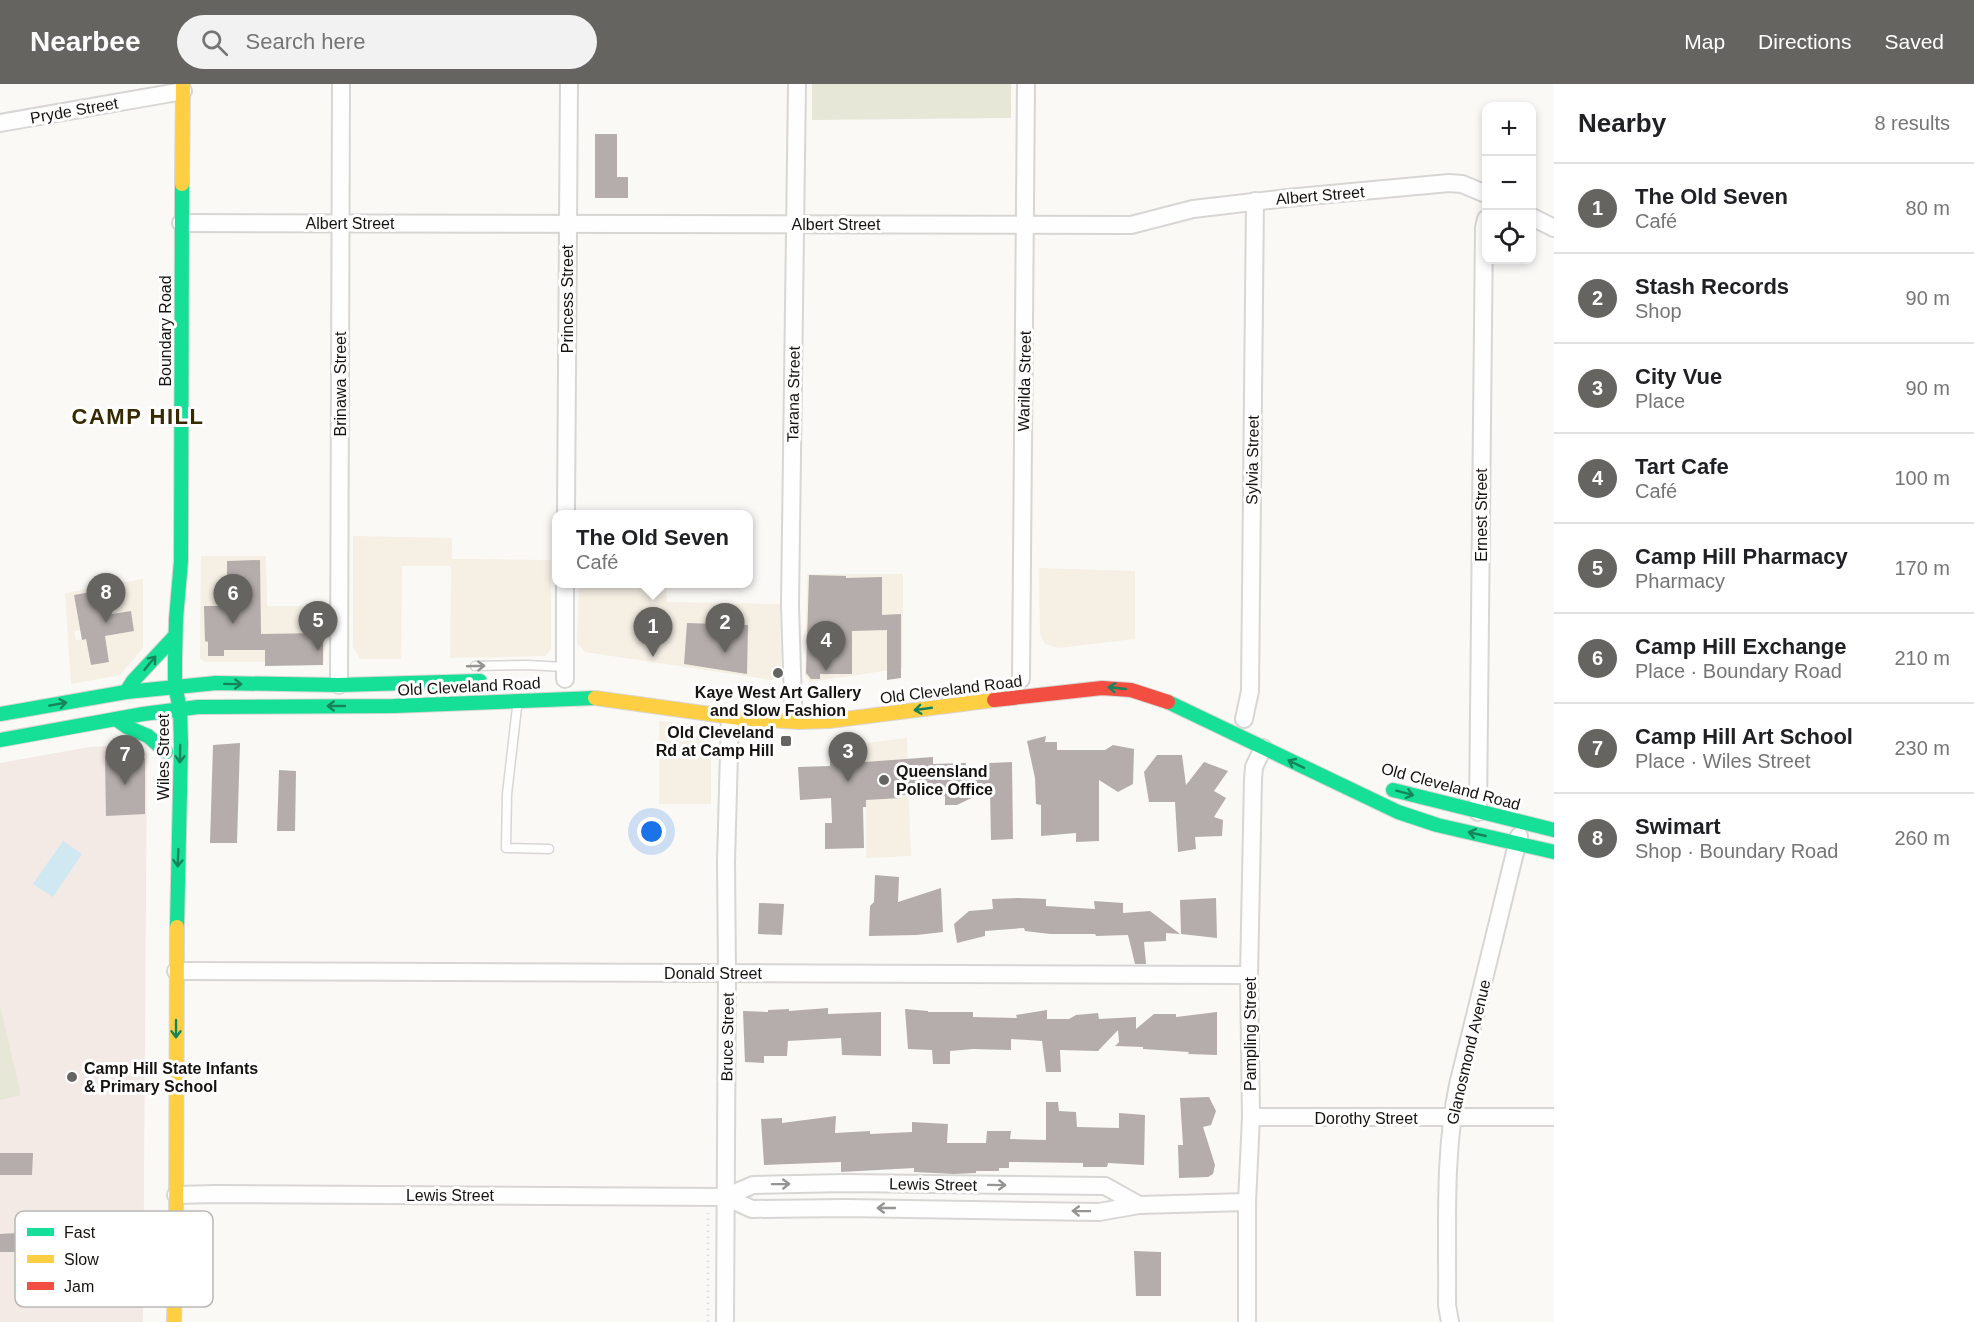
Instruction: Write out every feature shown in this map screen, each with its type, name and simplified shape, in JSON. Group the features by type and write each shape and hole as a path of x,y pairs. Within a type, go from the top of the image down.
{"main road":[{"name":"Boundary Road","path":"175,686 175,636 181,561 183,87"},
{"path":"126,692 133,681 175,636"},
{"name":"Old Cleveland Road","path":"542,680 569,675"},
{"name":"Old Cleveland Road","path":"0,714 126,692 216,683 339,685 496,681"},
{"name":"Wiles Street","path":"175,686 173,710 176,1211"},
{"name":"Old Cleveland Road","path":"0,740 173,710 212,707 394,706 567,698 610,700 781,723 829,721 1090,687 1110,687 1138,690 1169,702 1376,802 1415,818 1554,852"},
{"name":"Wiles Street","path":"116,719 127,727 148,736 166,758 166,729 173,710"},
{"name":"Old Cleveland Road","path":"1384,786 1554,830"},
{"path":"162,1211 165,839"},
{"name":"Wiles Street","path":"174,1307 174,1322"}],"street":[{"name":"Brinawa Street","path":"339,685 341,84"},
{"name":"Princess Street","path":"566,510 569,84"},
{"name":"Tarana Street","path":"794,704 790,605 797,84"},
{"name":"Warilda Street","path":"1021,679 1026,84"},
{"name":"Pryde Street","path":"0,123 183,87"},
{"name":"Albert Street","path":"181,223 1131,225 1193,208 1255,201 1449,183 1462,184 1482,192"},
{"name":"Sylvia Street","path":"1245,719 1250,691 1255,201"},
{"path":"1536,219 1554,228"},
{"name":"Ernest Street","path":"1478,812 1484,264"},
{"path":"565,588 569,675"},
{"name":"Bruce Street","path":"725,1322 726,862 730,717"},
{"name":"Pampling Street","path":"1247,1322 1247,1202 1251,1118 1249,975 1253,779 1254,767 1263,748"},
{"name":"Glanosmond Avenue","path":"1450,1322 1447,1305 1449,1153 1452,1117 1523,822"},
{"name":"Donald Street","path":"176,971 1249,975"},
{"name":"Dorothy Street","path":"1251,1118 1554,1118"},
{"name":"Lewis Street","path":"176,1195 725,1197 753,1185 856,1183 1105,1186 1139,1205"},
{"name":"Lewis Street","path":"725,1197 752,1209 857,1208 1099,1212 1139,1205 1247,1202"}],"lane":[{"name":"Old Cleveland Road","path":"464,667 527,665 569,675"},
{"path":"359,684 372,675"},
{"path":"517,700 507,794 506,848 549,849"}],"path":[{"path":"708,1210 708,1322"}],"shaded area":[{"path":"353,536 452,538 452,559 551,560 551,649 545,656 450,658 451,566 402,566 401,659 360,659 353,646"},
{"path":"201,556 266,556 267,606 325,606 324,662 205,662 200,658"},
{"path":"1039,568 1135,571 1135,639 1058,648 1045,644 1040,634"},
{"path":"807,574 903,574 903,668 810,682 805,675"},
{"path":"143,579 143,648 120,675 71,684 65,593","holes":["74,595 106,615 131,611 134,631 105,636 109,661 91,665 86,639 76,640 74,631 80,630"]},
{"path":"579,588 666,588 667,602 780,604 781,671 772,680 585,652 577,643"},
{"path":"659,721 711,726 711,804 659,804"},
{"path":"907,738 911,856 866,858 865,743"},
{"name":"Camp Hill State Infants & Primary School","path":"133,744 147,753 144,1211 15,1211 15,1307 143,1307 143,1322 0,1322 0,763 89,747"}],"green space":[{"path":"812,84 1011,84 1011,118 812,120"},
{"path":"0,1006 21,1095 0,1100"}],"water":[{"path":"63,841 82,854 53,897 33,884"}],"building":[{"path":"595,134 617,134 617,177 628,177 628,198 595,198"},
{"path":"260,560 261,634 323,633 323,665 265,666 265,650 224,650 224,656 208,656 204,606 220,606 220,588 227,588 227,561"},
{"path":"809,575 846,576 846,578 882,577 882,615 901,614 901,678 887,680 887,630 852,631 852,674 820,674 820,679 811,679 806,673"},
{"path":"102,590 106,615 131,611 134,631 105,636 109,662 91,665 86,639 82,640 74,595"},
{"path":"687,623 748,625 747,674 684,664"},
{"path":"1046,736 1045,742 1057,742 1057,750 1105,750 1113,745 1134,749 1133,784 1118,792 1099,780 1099,841 1076,842 1076,833 1041,836 1041,805 1036,804 1035,778 1027,741"},
{"path":"240,743 237,843 210,843 213,745"},
{"path":"131,755 145,758 145,814 106,816 105,756"},
{"path":"1157,755 1182,755 1186,785 1204,762 1228,771 1214,791 1226,798 1214,817 1223,820 1222,836 1195,837 1196,849 1178,852 1175,802 1149,802 1144,772"},
{"path":"865,756 865,762 933,757 933,764 966,763 965,778 989,778 989,763 1012,762 1013,839 991,840 990,789 957,805 945,805 945,796 940,797 940,793 866,800 866,807 863,807 864,848 825,849 825,823 832,823 831,798 800,800 798,767 830,766 830,757"},
{"path":"279,770 296,771 295,831 277,831"},
{"path":"875,875 899,877 898,902 941,888 943,932 869,936 870,906 874,902"},
{"path":"1216,898 1217,938 1181,934 1180,900"},
{"path":"992,899 1046,899 1046,906 1095,909 1094,901 1123,903 1123,913 1150,911 1180,934 1166,933 1166,941 1144,942 1146,964 1135,964 1128,935 1050,934 1025,931 1024,928 985,931 985,936 957,943 954,924 969,911 993,909"},
{"path":"759,903 784,904 782,935 758,934"},
{"path":"828,1008 828,1014 881,1012 881,1056 842,1055 841,1038 788,1041 787,1056 764,1056 764,1063 745,1062 743,1011 768,1012 768,1010"},
{"path":"905,1009 928,1012 973,1012 973,1017 1017,1018 1016,1015 1047,1010 1047,1019 1069,1019 1076,1015 1098,1013 1099,1019 1136,1017 1136,1029 1154,1014 1176,1014 1176,1017 1217,1012 1217,1055 1115,1046 1119,1042 1118,1030 1098,1051 1060,1050 1061,1072 1046,1072 1042,1041 1011,1039 1011,1050 950,1051 950,1064 933,1064 932,1050 908,1049"},
{"path":"1209,1097 1216,1111 1211,1125 1203,1127 1215,1165 1213,1174 1208,1177 1179,1178 1178,1145 1183,1145 1180,1098"},
{"path":"1046,1102 1058,1102 1059,1111 1076,1112 1077,1127 1119,1128 1119,1113 1145,1115 1144,1165 1108,1163 1107,1167 1083,1167 1083,1163 1009,1162 1009,1168 999,1168 999,1171 954,1174 914,1172 914,1168 841,1172 841,1162 764,1165 761,1119 782,1118 782,1123 836,1116 835,1133 870,1131 870,1134 912,1132 912,1122 948,1124 947,1143 986,1143 987,1131 1011,1131 1010,1139 1046,1140"},
{"path":"0,1153 33,1153 32,1175 0,1175"},
{"path":"15,1233 15,1252 0,1252 0,1234"},
{"path":"1134,1251 1161,1252 1161,1296 1136,1296"}],"traffic: fast":[{"path":"177,927 181,744 180,709 175,686 175,659 181,561 182,184"},
{"path":"126,692 133,681 175,636"},
{"path":"0,714 126,692 216,683 339,685 480,681"},
{"path":"0,740 143,714 198,707 394,706 595,698"},
{"path":"1168,702 1398,812 1437,825 1554,852"},
{"path":"116,719 127,727 148,736 166,752"},
{"path":"1393,790 1554,830"}],"traffic: slow":[{"path":"182,184 183,84"},
{"path":"595,698 739,718 799,722 829,721 994,700"},
{"path":"176,1211 177,927"},
{"path":"174,1307 174,1322"}],"traffic: jam":[{"path":"994,700 1102,688 1131,690 1168,702"}],"place":[{"name":"Swimart","path":"106,623"},
{"name":"Camp Hill Exchange","path":"233,624"},
{"name":"Camp Hill Pharmacy","path":"318,651"},
{"name":"Stash Records","path":"725,653"},
{"name":"The Old Seven","path":"653,657"},
{"name":"Tart Cafe","path":"826,671"},
{"name":"Kaye West Art Gallery and Slow Fashion","path":"778,673"},
{"name":"Old Cleveland Rd at Camp Hill","path":"786,741"},
{"name":"Queensland Police Office","path":"884,780"},
{"name":"City Vue","path":"848,782"},
{"name":"Camp Hill Art School","path":"125,785"},
{"name":"Camp Hill State Infants & Primary School","path":"72,1077"}],"district":[{"name":"CAMP HILL","path":"138,416"}]}
